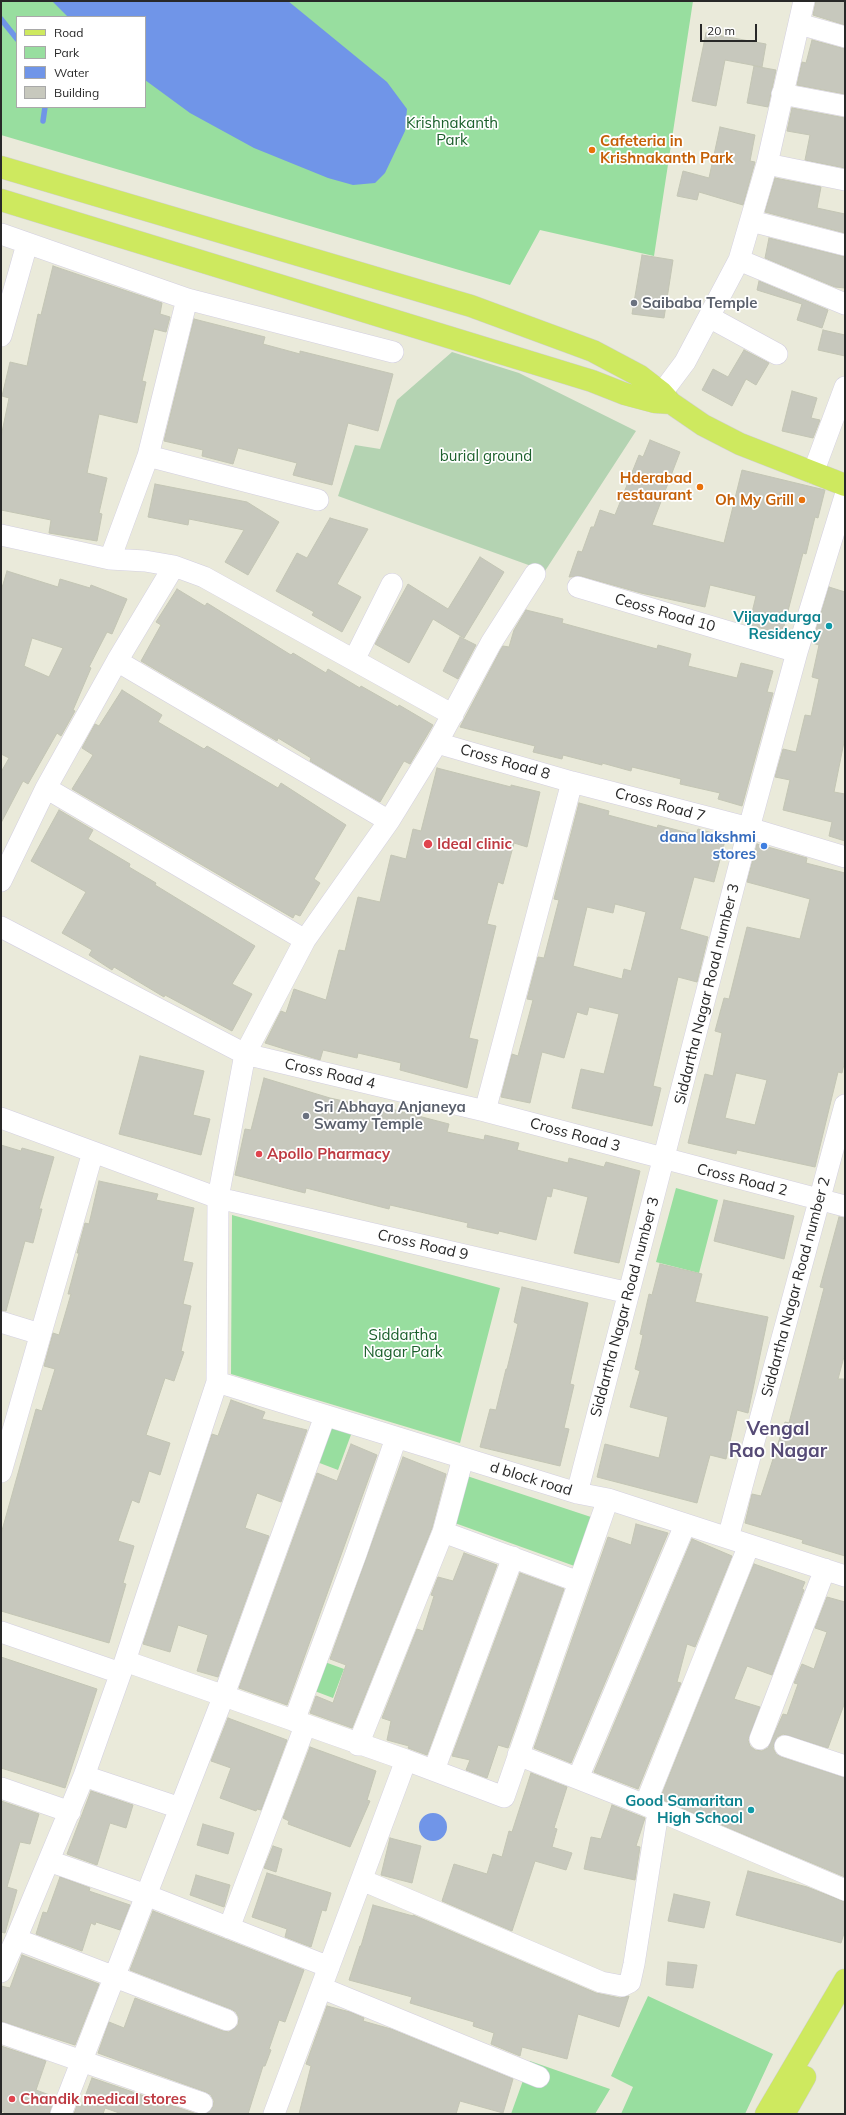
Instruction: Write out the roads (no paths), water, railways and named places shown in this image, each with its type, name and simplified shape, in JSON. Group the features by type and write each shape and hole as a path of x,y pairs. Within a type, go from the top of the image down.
{"main road":[{"path":"1,166 471,306 593,351 640,376 663,399 703,424 740,444 845,485"},
{"path":"1,200 577,376 625,394 663,399"},
{"path":"766,2114 845,1980"},
{"path":"784,2114 845,2006"}],"street":[{"path":"663,399 685,362 740,260 767,164 804,1"},
{"path":"799,24 845,37"},
{"path":"782,94 845,106"},
{"path":"767,164 845,180"},
{"path":"751,221 845,245"},
{"path":"2,238 27,244 186,299 393,352"},
{"path":"1,336 27,244"},
{"path":"740,260 845,304"},
{"path":"110,559 148,456 186,299"},
{"path":"709,317 777,354"},
{"path":"813,473 845,387"},
{"path":"148,456 318,500"},
{"name":"Siddartha Nagar Road number 3","path":"577,1493 749,828 797,652 845,496"},
{"path":"1,535 110,559 146,561 174,566 204,577 453,715"},
{"path":"1,881 46,788 117,661 174,566"},
{"path":"1,1972 84,1776 217,1382 218,1198 245,1054 305,940 389,821 438,743 491,643 535,574"},
{"path":"354,660 392,584"},
{"name":"Ceoss Road 10","path":"578,587 797,652"},
{"path":"117,661 389,821"},
{"name":"Cross Road 8","path":"438,743 572,782"},
{"path":"485,1111 572,782"},
{"name":"Cross Road 7","path":"572,782 749,828 845,857"},
{"path":"46,788 305,940"},
{"name":"Cross Road 4","path":"1,927 245,1054 485,1111"},
{"name":"Siddartha Nagar Road number 2","path":"728,1538 845,1106"},
{"name":"Cross Road 3","path":"485,1111 664,1160"},
{"name":"Cross Road 9","path":"1,1118 218,1198 629,1293"},
{"path":"1,1472 93,1152"},
{"name":"Cross Road 2","path":"664,1160 845,1206"},
{"path":"1,1322 40,1334"},
{"name":"d block road","path":"217,1382 577,1493 608,1499 845,1576"},
{"path":"62,2114 224,1695 325,1416"},
{"path":"229,1928 396,1438"},
{"path":"358,1745 443,1532 463,1458"},
{"path":"1,1632 224,1695 358,1745 434,1770 504,1797 608,1499"},
{"path":"578,1778 685,1525"},
{"path":"443,1532 579,1582"},
{"path":"362,1880 601,1982 622,1986 630,1982 634,1964 652,1808 749,1545"},
{"path":"434,1770 513,1557"},
{"path":"760,1739 825,1569"},
{"path":"786,1746 845,1766"},
{"path":"518,1755 652,1808 845,1890"},
{"path":"274,2114 406,1760"},
{"path":"84,1776 180,1808"},
{"path":"1,1788 70,1812"},
{"path":"49,1861 146,1895 330,1967"},
{"path":"16,1939 115,1979 227,2020"},
{"path":"322,1988 539,2077"},
{"path":"1,2033 202,2103"}],"water":[{"path":"52,1 288,1 387,82 407,109 405,131 385,173 375,183 353,185 328,178 254,148 190,113 146,81 146,16 67,16"},
{"path":"433,1813 443,1817 447,1827 443,1837 433,1841 423,1837 419,1827 423,1817"}],"waterway":[{"path":"1,19 16,38"},
{"path":"43,121 45,108"}],"place":[{"name":"Cafeteria in Krishnakanth Park","path":"592,150"},
{"name":"Saibaba Temple","path":"634,303"},
{"name":"Hderabad restaurant","path":"700,487"},
{"name":"Oh My Grill","path":"802,500"},
{"name":"Vijayadurga Residency","path":"829,626"},
{"name":"Ideal clinic","path":"428,844"},
{"name":"dana lakshmi stores","path":"764,846"},
{"name":"Sri Abhaya Anjaneya Swamy Temple","path":"306,1116"},
{"name":"Apollo Pharmacy","path":"259,1154"},
{"name":"Good Samaritan High School","path":"751,1810"},
{"name":"Chandik medical stores","path":"12,2099"}],"district":[{"name":"Vengal Rao Nagar","path":"778,1440"}],"park label":[{"name":"Krishnakanth Park","path":"452,132"},
{"name":"burial ground","path":"486,456"},
{"name":"Siddartha Nagar Park","path":"403,1344"}]}
